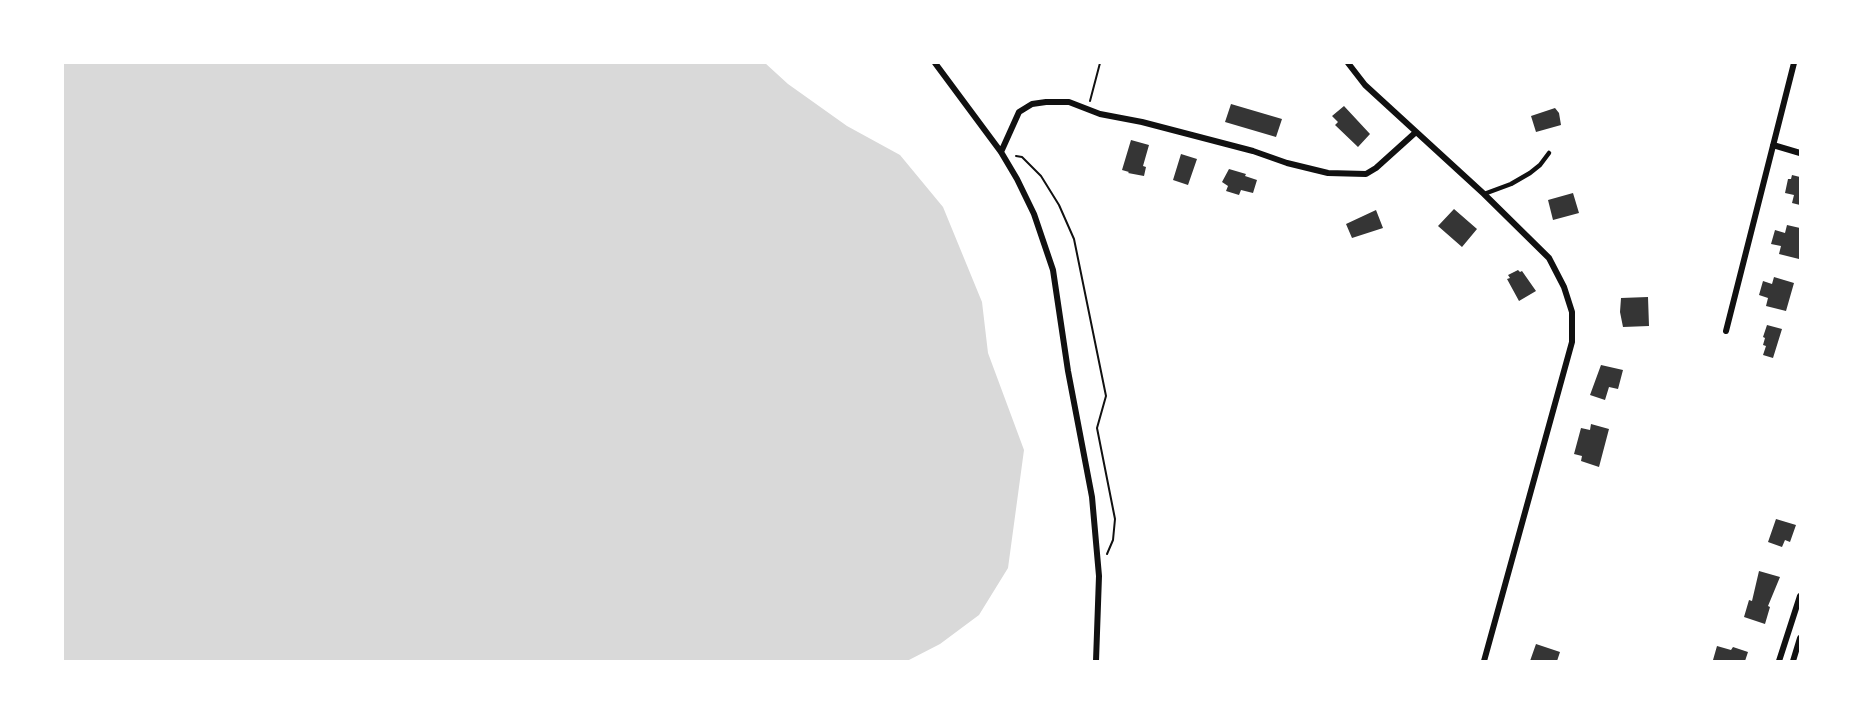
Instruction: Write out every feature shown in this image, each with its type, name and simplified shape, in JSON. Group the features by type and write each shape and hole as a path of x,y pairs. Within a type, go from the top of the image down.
{"street":[{"path":"935,63 1001,152 1034,214 1053,270 1068,371 1092,497 1099,576 1096,661"},
{"path":"1348,63 1365,85 1484,194 1549,258 1564,287 1572,312 1572,342 1484,661"},
{"path":"1726,331 1794,63"},
{"path":"1001,152 1019,112 1032,104 1069,102 1100,114 1142,122 1328,173 1366,174 1376,168 1416,132"},
{"path":"1773,145 1800,153"},
{"path":"1779,661 1800,596"},
{"path":"1793,661 1800,638"}],"lane":[{"path":"1484,194 1530,174 1549,153"}],"path":[{"path":"1088,108 1100,63"},
{"path":"1001,152 1022,158 1041,176 1059,205 1074,238 1106,396 1098,428 1115,519 1113,540 1106,558"}],"shaded area":[{"path":"63,63 765,63 788,84 847,126 900,155 943,207 982,302 988,353 1024,450 1008,568 979,615 940,644 907,661 63,661"}],"building":[{"path":"1231,104 1282,119 1276,137 1225,122"},
{"path":"1344,106 1370,134 1358,147 1335,125 1338,122 1332,116"},
{"path":"1555,108 1559,113 1561,125 1536,132 1531,116"},
{"path":"1131,140 1149,145 1143,166 1146,167 1144,176 1122,170"},
{"path":"1181,154 1197,159 1188,185 1173,180"},
{"path":"1229,169 1257,180 1253,193 1241,190 1239,195 1226,191 1228,186 1222,182"},
{"path":"1792,175 1800,177 1800,205 1792,203 1794,195 1785,193 1788,179 1791,179"},
{"path":"1573,193 1579,213 1553,220 1548,200"},
{"path":"1454,209 1477,229 1462,247 1438,226"},
{"path":"1376,210 1383,228 1352,238 1346,224"},
{"path":"1787,225 1800,228 1799,259 1779,254 1781,246 1771,244 1775,230 1785,233"},
{"path":"1518,270 1522,271 1536,291 1519,301 1507,279 1510,278 1508,275"},
{"path":"1774,277 1794,283 1786,311 1766,306 1768,298 1759,295 1763,281 1772,284"},
{"path":"1648,297 1649,326 1623,327 1620,312 1621,298"},
{"path":"1767,325 1782,329 1773,358 1763,355 1766,346 1763,345 1765,338 1763,337"},
{"path":"1601,365 1623,370 1618,389 1609,387 1605,400 1590,395"},
{"path":"1591,424 1609,429 1599,467 1581,461 1582,456 1574,454 1581,428 1590,430"},
{"path":"1776,519 1796,525 1790,542 1785,540 1782,547 1768,542"},
{"path":"1759,571 1780,577 1768,606 1770,607 1765,624 1744,617 1749,600 1752,601"},
{"path":"1536,644 1560,652 1557,661 1530,661"},
{"path":"1717,646 1731,650 1733,647 1748,652 1745,661 1713,660"}]}
